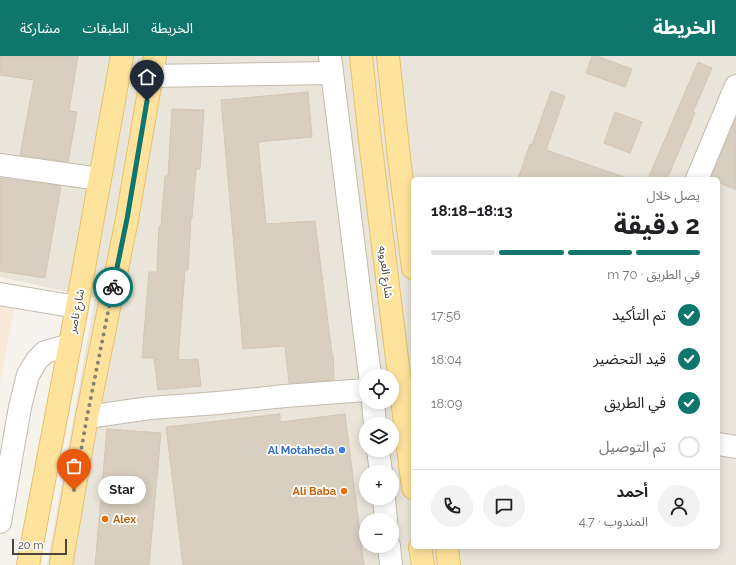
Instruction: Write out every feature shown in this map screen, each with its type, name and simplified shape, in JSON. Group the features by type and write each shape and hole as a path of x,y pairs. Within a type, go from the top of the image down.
{"main road":[{"name":"شارع ناصر","path":"28,565 70,345 122,56"},
{"name":"شارع العروبه","path":"361,56 411,472"},
{"path":"388,56 411,251"},
{"path":"60,565 87,417 127,219 153,66"},
{"path":"111,120 143,126"},
{"path":"381,230 408,226"},
{"path":"420,549 423,565"},
{"path":"447,549 449,565"}],"street":[{"path":"153,66 331,65 369,369"},
{"path":"698,177 736,86"},
{"path":"0,165 100,179"},
{"path":"0,294 77,307"},
{"path":"0,522 20,407 28,375 37,360 45,352 70,345"},
{"path":"87,417 150,408 359,391"},
{"path":"720,444 736,447"},
{"path":"390,553 391,565"}],"shaded area":[{"path":"0,56 736,56 736,565 47,565 95,298 0,277"},
{"path":"0,302 15,305 0,383"}],"building":[{"path":"0,56 78,56 69,111 77,112 68,162 20,155 34,80 0,75"},
{"path":"592,56 596,56 632,69 625,87 586,73"},
{"path":"698,62 712,68 668,177 649,177"},
{"path":"551,91 565,96 546,150 624,177 519,177 530,144 532,145"},
{"path":"308,92 312,137 258,142 266,224 315,221 333,354 334,380 289,383 285,346 243,349 221,100"},
{"path":"172,109 204,110 200,169 196,169 188,270 185,270 178,360 198,359 201,386 158,390 154,358 142,358 149,272 157,272 159,226 161,226 165,176 168,176"},
{"path":"615,112 642,122 630,153 604,143"},
{"path":"736,118 736,190 720,183 720,177 711,177"},
{"path":"0,178 61,186 45,278 0,271"},
{"path":"280,414 280,422 345,414 359,525 359,553 362,553 364,565 183,565 166,427"},
{"path":"107,429 161,433 149,565 95,565"}],"way so far":[{"path":"74,490 113,287"}],"place":[{"name":"Al Motaheda","path":"342,450"},
{"name":"Star","path":"74,490"},
{"name":"Ali Baba","path":"344,491"},
{"name":"Alex","path":"105,519"}],"route":[{"path":"113,287 127,219 147,101"}]}
